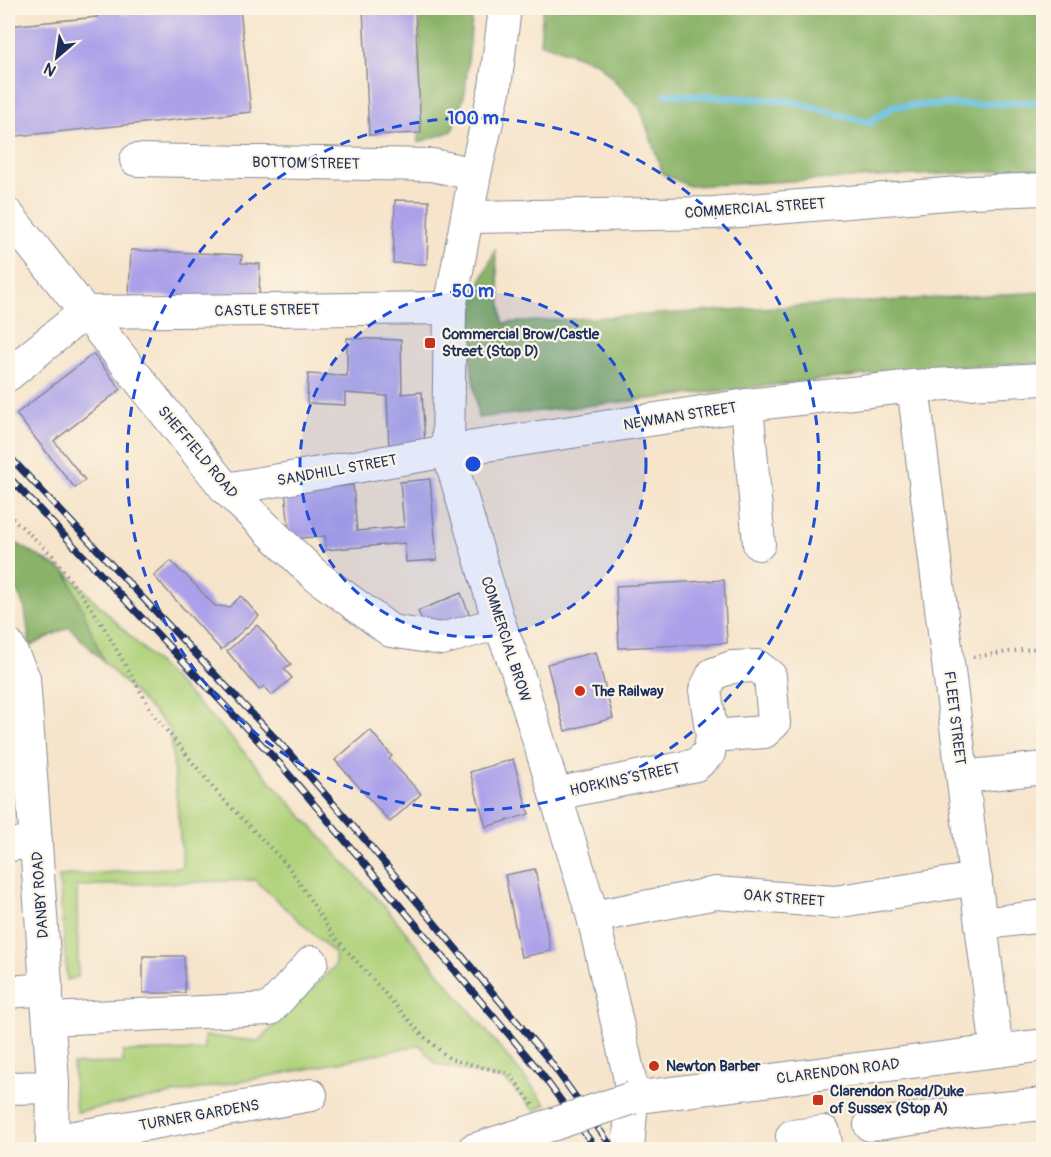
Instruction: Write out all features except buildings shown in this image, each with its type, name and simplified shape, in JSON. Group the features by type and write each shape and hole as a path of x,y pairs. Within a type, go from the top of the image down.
{"street":[{"name":"COMMERCIAL BROW","path":"505,8 495,87 475,174 450,308 448,451 499,624 516,667 593,917 626,1060 632,1098 628,1149"},
{"name":"BOTTOM STREET","path":"136,160 432,165 475,174"},
{"name":"COMMERCIAL STREET","path":"467,217 714,213 971,192 1044,189"},
{"name":"SHEFFIELD ROAD","path":"8,215 226,489 315,574 391,631 442,639 499,624"},
{"name":"CASTLE STREET","path":"85,312 450,308"},
{"path":"8,375 85,312"},
{"name":"NEWMAN STREET","path":"448,451 747,405 913,386 1044,379"},
{"name":"FLEET STREET","path":"913,386 998,1051"},
{"path":"747,405 759,544"},
{"name":"SANDHILL STREET","path":"226,489 448,451"},
{"name":"DANBY ROAD","path":"8,645 24,678 22,844 48,1004 53,1087 52,1145"},
{"name":"HOPKINS STREET","path":"555,794 696,765 709,753 712,736"},
{"path":"963,777 1044,768"},
{"name":"OAK STREET","path":"593,917 716,892 835,903 976,879"},
{"path":"981,924 1044,916"},
{"path":"8,992 48,1004 270,1009 312,962"},
{"name":"CLARENDON ROAD","path":"472,1149 632,1098 1044,1045"},
{"path":"8,1088 53,1087"},
{"name":"TURNER GARDENS","path":"52,1145 311,1095"},
{"path":"792,1136 826,1141 865,1126 971,1111 1044,1104"}],"path":[{"path":"8,514 52,555 99,620 154,716 221,797 288,866 333,935 429,1041 450,1059 510,1074 551,1124"},
{"path":"948,661 1044,647"}],"green space":[{"path":"420,8 473,8 465,93 452,131 418,143"},
{"path":"543,8 1043,8 1043,169 689,186 663,174 640,108 598,63 540,43"},
{"path":"495,250 503,323 1043,292 1043,363 909,370 478,418 469,346 472,301"},
{"path":"8,535 16,543 67,573 104,662 69,627 30,646 25,609 8,569"},
{"path":"67,573 223,729 391,914 546,1104 535,1111 505,1080 436,1064 420,1045 307,1069 76,1112 73,1064 123,1063 123,1052 204,1050 204,1036 259,1041 335,966 335,954 255,880 77,886 78,977 67,980 59,876 183,867 170,729 104,662"}],"waterway":[{"path":"666,94 790,101 869,123 894,106 1044,102"}],"railway":[{"path":"8,455 291,755 366,841 549,1060 614,1150"},
{"path":"8,476 281,765 538,1069 597,1150"}],"place":[{"name":"Commercial Brow/Castle Street (Stop D)","path":"430,343"},
{"name":"The Railway","path":"580,691"},
{"name":"Newton Barber","path":"654,1066"},
{"name":"Clarendon Road/Duke of Sussex (Stop A)","path":"818,1100"}]}
